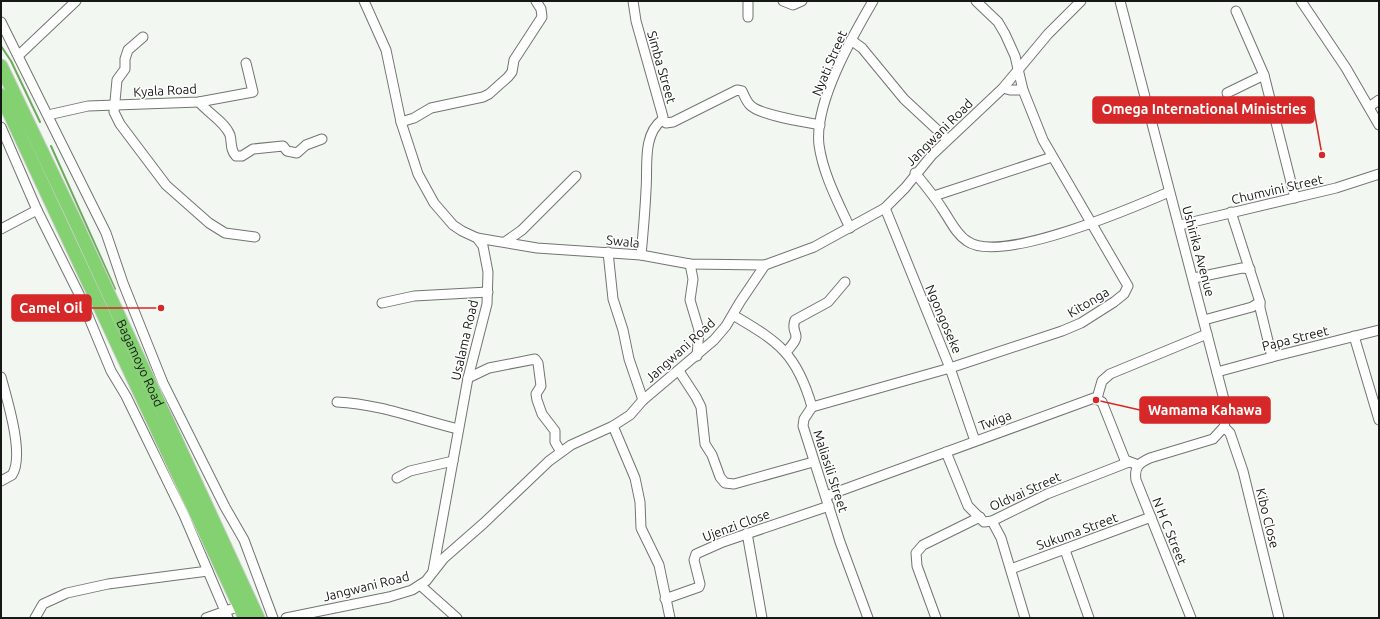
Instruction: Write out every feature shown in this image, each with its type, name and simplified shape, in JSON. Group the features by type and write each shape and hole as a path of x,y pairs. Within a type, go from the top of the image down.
{"highway":[{"name":"Bagamoyo Road","path":"1,66 73,216 258,618"},
{"name":"Bagamoyo Road","path":"1,95 243,612"}],"street":[{"path":"18,55 76,1"},
{"path":"364,1 386,50 408,150 418,174 434,203 453,225 462,232 478,238"},
{"path":"401,122 414,118 431,108 483,97 499,86 508,77 514,60 542,16 541,9 536,1"},
{"name":"Simba Street","path":"632,1 636,22 660,107 659,123 650,140 646,164 647,188 641,255"},
{"path":"748,1 748,17"},
{"path":"783,1 793,5 802,1"},
{"name":"Nyati Street","path":"850,228 824,168 819,144 820,125 834,76 873,1"},
{"name":"Kitonga","path":"812,408 950,368 1062,331 1081,322 1124,294 1128,286 1092,222 1052,157 1023,90 1015,56 1005,34 998,22 976,1"},
{"name":"Jangwani Road","path":"286,618 389,597 412,590 420,585 432,575 454,549 484,524 549,461 571,445 613,426 630,415 643,400 697,356 714,340 765,265 814,246 885,208 905,188 947,139 1003,88 1052,29 1081,1"},
{"name":"Ushirika Avenue","path":"1120,1 1169,192 1180,225 1194,278 1227,411 1224,427"},
{"path":"1301,1 1346,68 1379,126"},
{"path":"1236,12 1264,75 1296,198"},
{"path":"1,22 106,233 123,283 163,383 225,507 244,540 273,618"},
{"path":"143,37 128,50 125,69 117,80 114,112 120,124 141,154 166,185 218,229 231,234 255,237"},
{"path":"852,40 862,48 904,99 947,139"},
{"name":"Kyala Road","path":"48,115 88,106 199,102 253,92 246,63"},
{"path":"1227,93 1264,75"},
{"path":"1003,88 1010,90 1023,90"},
{"path":"644,126 673,122 737,90 742,91 750,105 754,107 776,116 820,125"},
{"path":"1369,107 1379,100"},
{"path":"199,102 226,129 230,135 232,151 236,156 242,156 252,149 283,146 287,151 295,153 307,145 322,139"},
{"path":"1,127 37,210 79,294 111,370 126,396 184,515 226,614"},
{"path":"934,196 1052,157"},
{"path":"916,174 934,196 959,234 977,246 1000,247 1048,237 1092,222 1169,192"},
{"name":"Chumvini Street","path":"1180,225 1224,216 1231,212 1336,188 1379,174"},
{"path":"505,242 522,230 576,176"},
{"name":"Ngongoseke","path":"885,208 950,368 975,441"},
{"path":"1,229 37,210"},
{"path":"1231,212 1260,302 1272,357"},
{"name":"Swala","path":"478,238 537,248 641,255 690,264 765,265"},
{"name":"Usalama Road","path":"432,575 468,378 487,304 488,292 486,260 478,238"},
{"path":"608,252 613,299 623,330 629,359 643,400"},
{"path":"690,264 693,279 690,300 698,330 697,356"},
{"path":"1194,278 1242,268 1250,269"},
{"path":"786,352 796,341 797,337 794,325 795,320 828,302 845,282"},
{"path":"382,303 414,296 488,292"},
{"path":"1204,320 1252,308 1260,302"},
{"path":"732,315 769,337 786,352 795,363 806,385 812,408"},
{"name":"Papa Street","path":"1217,372 1379,330"},
{"path":"1207,334 1110,374 1102,380 1097,398 1102,402 1121,453 1125,460 1134,464 1213,439 1224,427"},
{"path":"1354,336 1379,420"},
{"path":"468,378 489,368 535,359 538,363 541,386 536,394 537,400 542,414 555,431 555,442 561,452"},
{"path":"679,371 701,407 705,444 712,455 720,477 725,483 734,484 813,462"},
{"path":"1,377 16,442 17,464 12,475 1,481"},
{"name":"Twiga","path":"826,496 1084,401 1097,398"},
{"path":"337,402 357,403 379,407 458,429"},
{"name":"Maliasili Street","path":"812,408 804,419 803,426 813,462 826,496 840,542 868,618"},
{"path":"613,426 635,478 640,502 641,528 659,565 670,618"},
{"name":"Kibo Close","path":"1224,427 1230,433 1243,471 1279,618"},
{"name":"Oldvai Street","path":"946,452 968,506 984,522 992,521 1047,494 1134,464"},
{"path":"397,478 410,471 453,461"},
{"name":"N H C Street","path":"1134,464 1136,470 1136,480 1191,618"},
{"name":"Ujenzi Close","path":"665,599 699,587 700,584 694,560 696,554 747,533 829,506"},
{"path":"936,618 916,561 916,553 920,547 980,517"},
{"name":"Sukuma Street","path":"1011,570 1151,517"},
{"path":"992,521 1001,538 1025,618"},
{"path":"747,533 762,618"},
{"path":"1065,550 1089,618"},
{"path":"34,618 42,604 67,593 108,584 208,571"},
{"path":"420,585 457,618"},
{"path":"206,618 243,612"}],"waterway":[{"path":"1,46 11,61 40,122"},
{"path":"51,146 115,289"}],"place":[{"name":"Omega International Ministries","path":"1322,155"},
{"name":"Camel Oil","path":"161,308"},
{"name":"Wamama Kahawa","path":"1096,400"}]}
